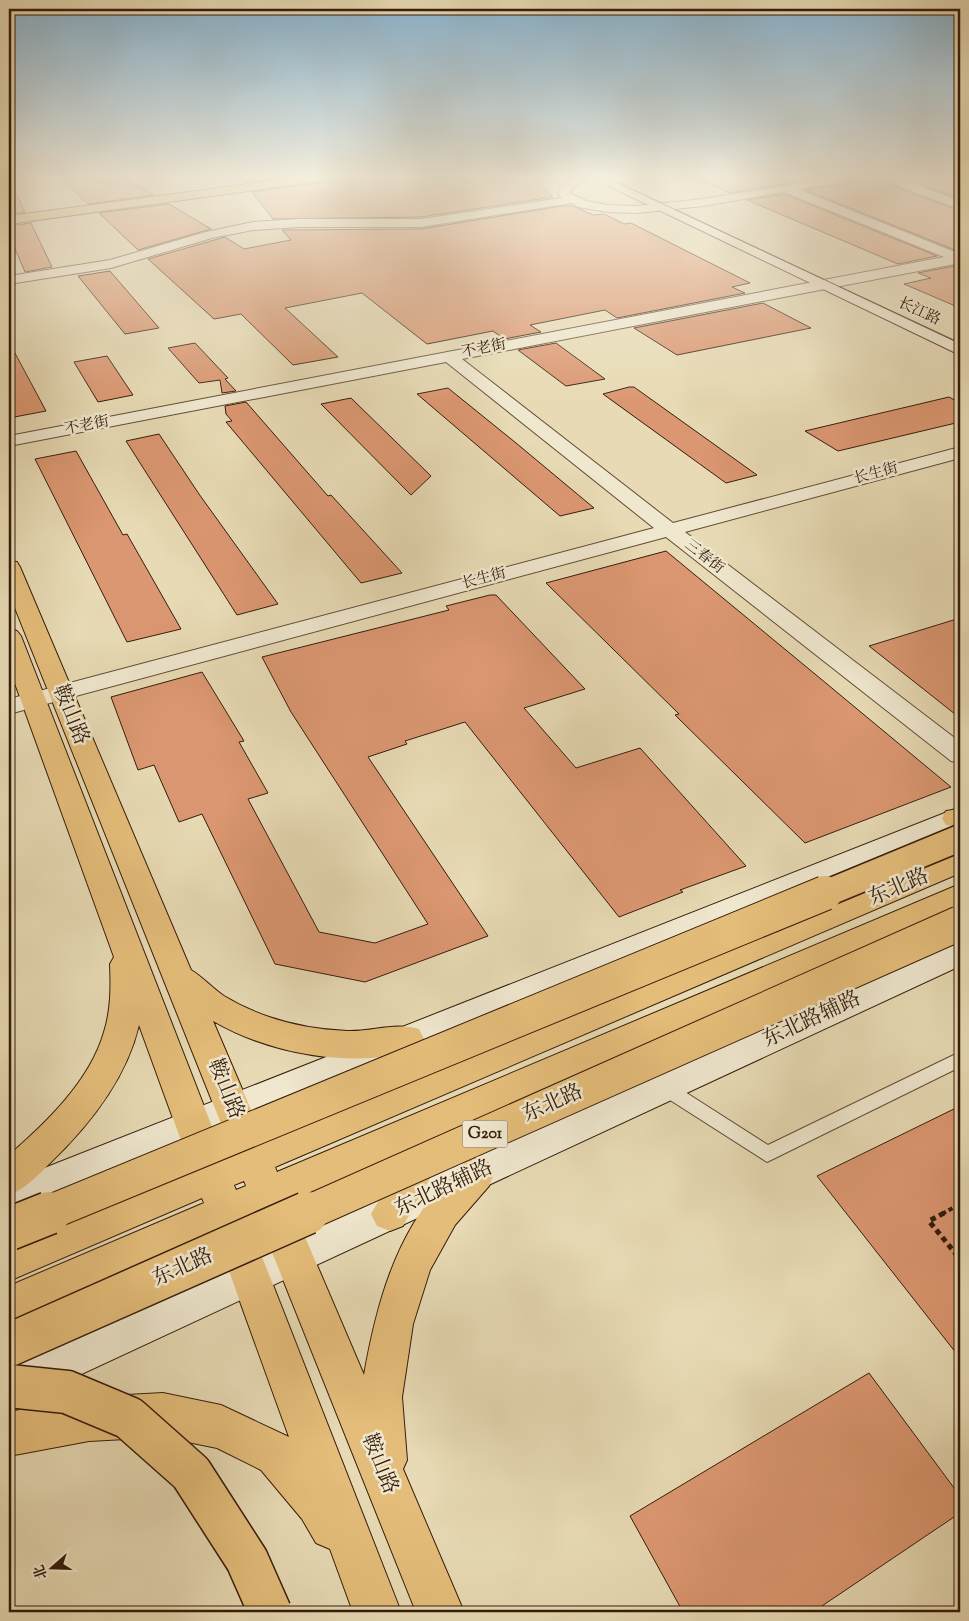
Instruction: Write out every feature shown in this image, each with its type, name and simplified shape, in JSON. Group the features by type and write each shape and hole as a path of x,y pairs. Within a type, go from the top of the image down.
{"main road":[{"name":"鞍山路","path":"9,567 34,700 177,975 440,1612"},
{"name":"鞍山路","path":"9,636 372,1599"},
{"name":"东北路","path":"9,1229 959,823"},
{"name":"东北路","path":"9,1262 960,862"},
{"name":"东北路","path":"9,1306 960,895"},
{"name":"东北路","path":"9,1345 960,923"},
{"path":"9,1178 48,1144 92,1091 117,1043 127,996 126,948"},
{"path":"177,975 211,1004 248,1025 265,1030 301,1040 349,1045 407,1039"},
{"path":"496,1058 515,1087"},
{"path":"390,1214 447,1116"},
{"path":"386,1481 382,1397 393,1324 413,1263 442,1213 476,1174"},
{"path":"9,1386 67,1392 129,1418 191,1474 247,1560 270,1612"},
{"path":"9,1434 89,1419 163,1415 221,1427 277,1454 318,1503 372,1599"}],"street":[{"path":"9,280 111,264 157,251"},
{"name":"长江路","path":"761,251 825,278 960,350"},
{"path":"783,251 801,259"},
{"path":"942,251 960,258"},
{"name":"不老街","path":"9,441 449,356 825,278 846,280 960,258"},
{"path":"846,280 864,288"},
{"name":"三春街","path":"449,356 668,529 960,755"},
{"name":"长生街","path":"34,700 960,452"},
{"path":"9,1199 407,1039 959,823"},
{"name":"东北路辅路","path":"9,1386 294,1258 960,953"}],"lane":[{"path":"665,1088 767,1154 960,1060"}],"path":[{"path":"960,1204 929,1221 960,1259"}],"building":[{"path":"16,251 44,251 52,267 25,272"},
{"path":"177,251 686,251 750,283 732,287 745,293 617,318 605,310 530,325 541,332 504,339 493,331 427,344 362,293 285,308 338,357 293,365 241,314 214,319 148,259"},
{"path":"866,251 924,251 937,256 898,264"},
{"path":"960,265 960,308 904,284 931,278 918,273"},
{"path":"110,271 159,328 125,334 78,276"},
{"path":"763,303 811,328 677,355 634,328"},
{"path":"9,342 46,411 9,418"},
{"path":"195,343 228,378 225,379 236,391 222,393 220,380 199,383 168,348"},
{"path":"556,343 605,379 566,386 518,350"},
{"path":"107,356 133,395 98,402 74,362"},
{"path":"634,387 757,475 726,483 603,394"},
{"path":"448,388 594,508 560,516 417,394"},
{"path":"949,397 960,403 960,422 838,451 805,431"},
{"path":"351,398 431,476 411,495 321,404"},
{"path":"246,402 328,496 331,495 402,573 361,583 226,422 232,421 226,414 225,406"},
{"path":"159,434 199,494 278,604 237,615 126,441"},
{"path":"76,451 123,535 127,534 181,629 127,642 35,459"},
{"path":"666,551 951,787 805,843 675,715 679,714 546,583"},
{"path":"496,595 585,689 524,708 576,768 640,748 746,866 680,890 683,892 619,917 465,722 405,741 407,744 368,757 488,936 365,982 275,964 202,814 179,822 154,765 138,770 111,697 202,672 244,741 239,742 268,793 248,799 319,932 375,943 428,924 291,712 262,657 449,610 446,606"},
{"path":"960,618 960,718 869,646"},
{"path":"960,1106 960,1358 817,1176"},
{"path":"869,1373 960,1496 960,1513 813,1612 683,1612 630,1516"}],"tram line":[{"path":"763,251 960,343"}]}
